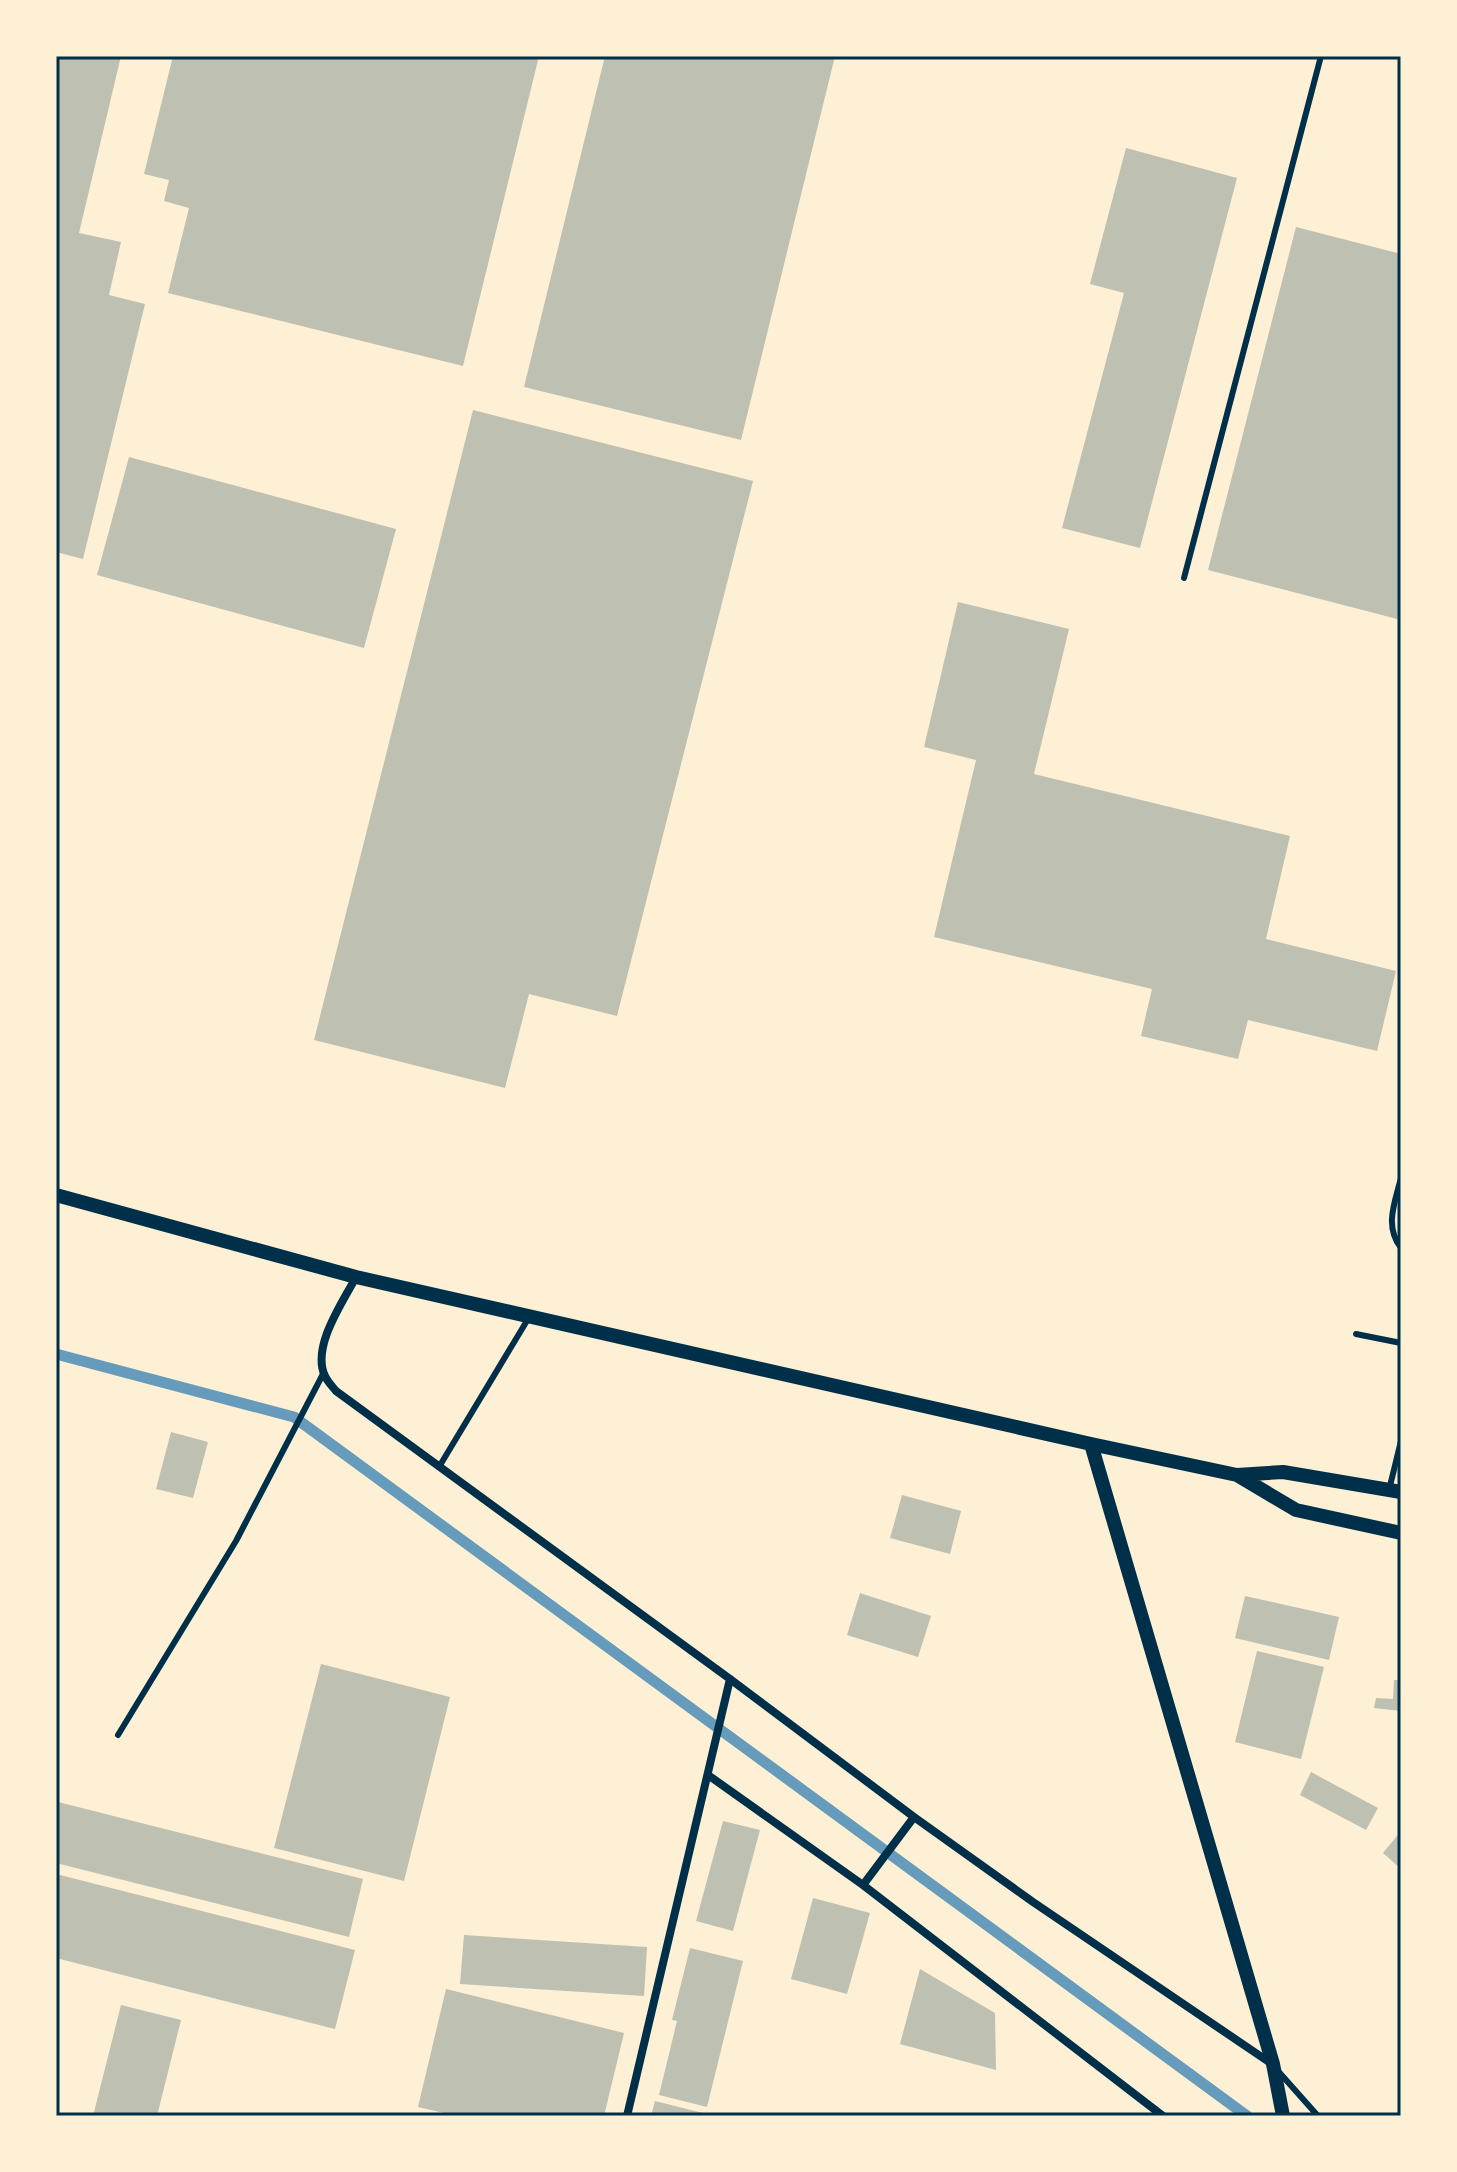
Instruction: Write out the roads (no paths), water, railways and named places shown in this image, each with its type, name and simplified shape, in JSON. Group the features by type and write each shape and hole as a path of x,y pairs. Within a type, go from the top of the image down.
{"street":[{"path":"56,1195 356,1277 1091,1444 1237,1475 1283,1472 1395,1491"},
{"path":"356,1277 328,1330 321,1353 323,1374 336,1391 914,1817 1033,1902 1273,2064"},
{"path":"1091,1444 1273,2064 1283,2112"},
{"path":"1237,1475 1296,1510 1401,1533"},
{"path":"627,2116 730,1679"},
{"path":"708,1775 863,1885 1163,2116"},
{"path":"863,1885 914,1817"}],"lane":[{"path":"1184,578 1321,56"},
{"path":"1401,1178 1390,1223 1395,1241 1401,1248"},
{"path":"439,1467 530,1316"},
{"path":"1356,1334 1401,1343"},
{"path":"118,1735 236,1541 323,1374"},
{"path":"1395,1491 1401,1441"},
{"path":"1273,2064 1318,2116"}],"waterway":[{"path":"56,1354 294,1417 1247,2116"}]}
